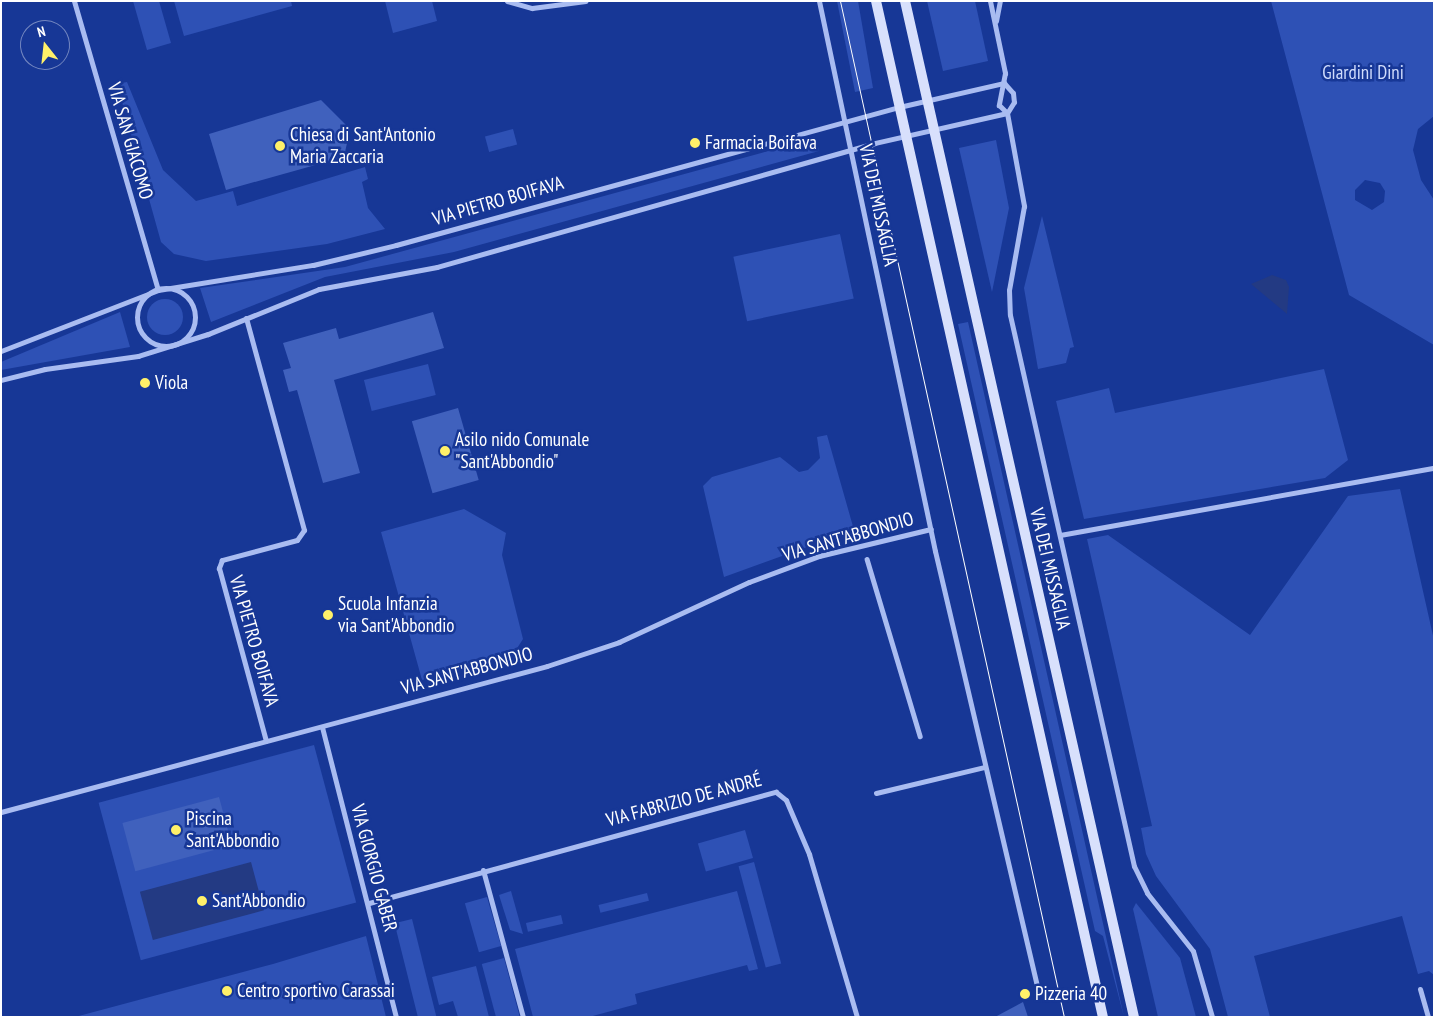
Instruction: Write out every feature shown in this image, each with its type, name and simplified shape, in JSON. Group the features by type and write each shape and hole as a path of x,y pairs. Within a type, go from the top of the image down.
{"main road":[{"path":"876,1 1104,1017"},
{"name":"VIA DEI MISSAGLIA","path":"905,1 1134,1017"}],"street":[{"name":"VIA SAN GIACOMO","path":"74,1 158,290"},
{"path":"507,1 532,8 586,1"},
{"name":"VIA DEI MISSAGLIA","path":"819,1 848,150 931,529 984,767 1038,991"},
{"name":"VIA DEI MISSAGLIA","path":"990,1 996,26 1004,83 999,105 1008,113"},
{"path":"996,26 1000,1"},
{"path":"899,107 1004,83"},
{"name":"VIA DEI MISSAGLIA","path":"1004,83 1014,98 1008,113 1024,206 1008,290 1010,316 1134,866 1147,893 1193,952 1212,1017"},
{"name":"VIA PIETRO BOIFAVA","path":"1,351 158,290 304,266 396,245 899,107"},
{"path":"1,380 44,369 138,356 175,345 319,289 446,264 848,150 933,128 1008,113"},
{"path":"158,290 175,290 194,308 194,326 175,345 151,342 138,322 140,306 158,290"},
{"name":"VIA PIETRO BOIFAVA","path":"246,318 304,530 297,540 222,560 219,573 266,741"},
{"name":"VIA DEI MISSAGLIA","path":"1060,535 1434,468"},
{"name":"VIA SANT'ABBONDIO","path":"1,812 322,727 601,648 819,556 931,529"},
{"path":"867,559 920,736"},
{"name":"VIA GIORGIO GABER","path":"322,727 369,903 396,1017"},
{"path":"876,793 984,767"},
{"name":"VIA FABRIZIO DE ANDRÉ","path":"369,903 483,870 776,792 786,800 809,854 856,1017"},
{"path":"483,870 523,1017"},
{"path":"1420,989 1428,1017"}],"green space":[{"path":"133,1 159,1 171,43 147,50"},
{"path":"174,1 291,1 292,6 184,36"},
{"path":"385,1 432,1 437,21 393,33"},
{"path":"837,1 858,1 873,88 855,92"},
{"path":"927,1 975,1 988,61 943,71"},
{"name":"Giardini Dini","path":"1271,1 1434,1 1434,116 1418,129 1413,150 1421,180 1434,200 1434,345 1349,295","holes":["1365,180 1380,183 1385,191 1384,202 1372,210 1355,200 1355,190"]},
{"path":"127,82 163,170 196,201 233,191 237,206 365,167 368,179 362,182 368,208 385,229 327,244 206,261 174,254 161,242 117,84"},
{"path":"513,129 517,144 489,152 485,137"},
{"path":"816,138 819,151 454,252 325,277 211,322 200,288 345,267"},
{"path":"996,140 1009,208 992,292 959,148"},
{"path":"1042,216 1074,347 1070,348 1066,363 1038,369 1024,288"},
{"path":"840,234 854,299 747,321 733,257"},
{"path":"165,299 178,304 183,317 178,330 165,335 152,330 147,317 152,304"},
{"path":"120,312 130,347 1,370 1,362"},
{"path":"968,322 1124,1017 1103,936 1095,931 958,324"},
{"path":"428,364 436,395 372,411 364,380"},
{"path":"1324,369 1348,460 1325,478 1084,519 1056,401 1109,388 1115,413"},
{"path":"827,435 854,530 724,577 703,486 712,477 780,457 799,472 808,470 820,458 817,437"},
{"path":"1400,489 1434,640 1434,975 1429,971 1418,974 1402,916 1254,956 1270,1017 1228,1017 1210,949 1156,876 1146,854 1141,828 1152,826 1087,539 1108,535 1250,635 1348,496"},
{"path":"464,509 506,533 502,555 523,639 512,656 422,680 381,532"},
{"path":"314,745 356,902 141,960 99,803"},
{"path":"745,830 753,858 706,871 698,844"},
{"path":"754,862 781,963 766,968 739,866"},
{"path":"511,891 523,934 510,930 499,895"},
{"path":"737,891 758,969 749,971 747,965 635,994 637,1004 589,1017 533,1017 515,949"},
{"path":"647,893 649,901 600,913 598,905"},
{"path":"487,897 501,946 479,952 465,903"},
{"path":"1136,903 1180,958 1196,1017 1158,1017 1133,909"},
{"path":"561,915 563,924 528,932 526,923"},
{"path":"412,919 436,1017 418,1017 395,923"},
{"path":"366,936 386,1017 75,1017 273,964"},
{"path":"504,958 520,1017 496,1017 482,964"},
{"path":"476,966 489,1017 458,1017 453,1001 439,1005 432,977"}],"shaded area":[{"path":"1272,275 1286,280 1289,287 1287,314 1251,284"},
{"name":"Sant'Abbondio","path":"251,862 264,910 153,940 140,892"}],"building":[{"name":"Chiesa di Sant'Antonio Maria Zaccaria","path":"321,100 350,129 344,157 226,190 209,134"},
{"path":"433,312 444,348 334,380 360,473 323,483 297,390 289,392 283,370 291,368 283,343 336,328 339,339"},
{"name":"Asilo nido Comunale \"Sant'Abbondio\"","path":"458,408 479,480 433,493 412,421"},
{"name":"Piscina Sant'Abbondio","path":"219,797 232,845 135,871 122,823"},
{"path":"1023,1002 1028,1017 995,1017"}],"tram line":[{"path":"840,1 1064,1017"}],"place":[{"name":"Farmacia Boifava","path":"695,143"},
{"name":"Chiesa di Sant'Antonio Maria Zaccaria","path":"280,146"},
{"name":"Viola","path":"145,383"},
{"name":"Asilo nido Comunale \"Sant'Abbondio\"","path":"445,451"},
{"name":"Scuola Infanzia via Sant'Abbondio","path":"328,615"},
{"name":"Piscina Sant'Abbondio","path":"176,830"},
{"name":"Sant'Abbondio","path":"202,901"},
{"name":"Centro sportivo Carassai","path":"227,991"},
{"name":"Pizzeria 40","path":"1025,994"}]}
